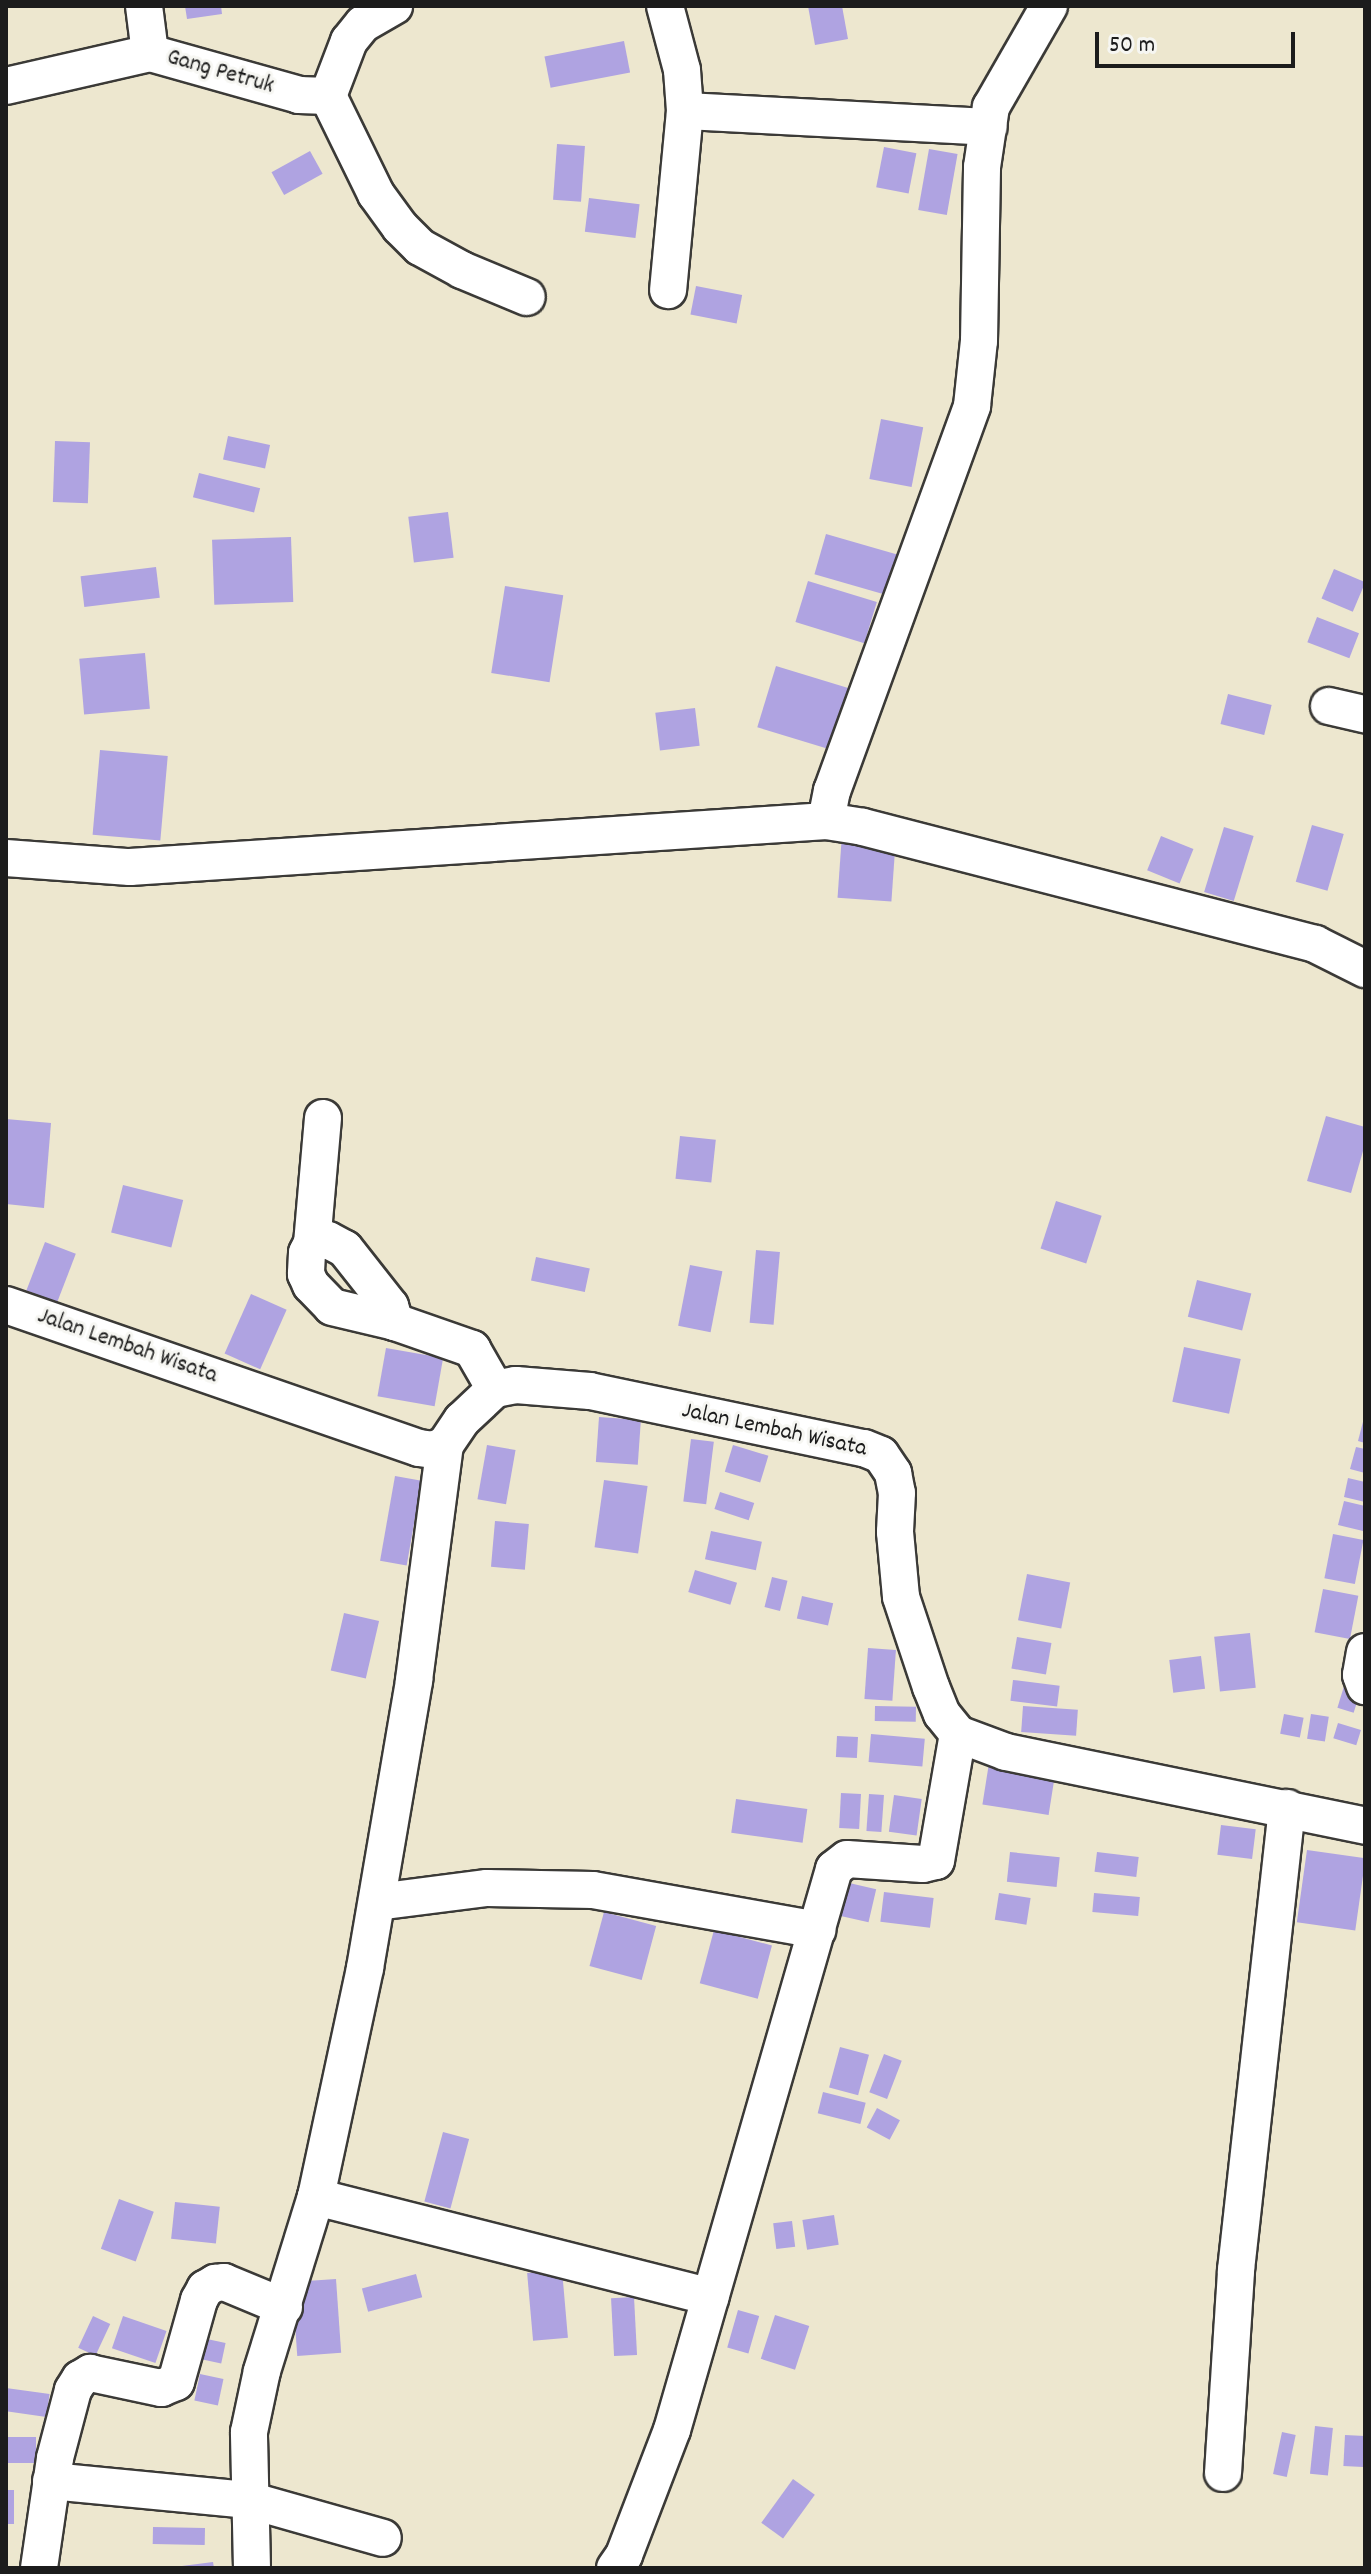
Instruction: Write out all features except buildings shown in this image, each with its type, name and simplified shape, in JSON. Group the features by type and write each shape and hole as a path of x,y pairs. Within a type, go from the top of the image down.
{"street":[{"path":"144,6 150,53"},
{"path":"394,6 363,24 349,41 328,96 376,194 400,227 420,247 462,270 527,297"},
{"path":"665,6 682,70 685,111 668,290"},
{"path":"826,821 832,791 972,406 979,341 982,167 991,107 1049,6"},
{"name":"Gang Petruk","path":"6,86 150,53 299,95 328,96"},
{"path":"685,111 989,127"},
{"path":"1329,706 1365,714"},
{"path":"6,858 130,867 826,821 863,827 1315,944 1365,969"},
{"path":"252,2568 249,2432 262,2371 316,2197 377,1902 414,1680 445,1445 462,1420 495,1389 472,1349 395,1322 341,1310 320,1296 306,1274 312,1243 323,1118"},
{"path":"312,1243 328,1240 345,1249 390,1306 395,1322"},
{"name":"Jalan Lembah Wisata","path":"6,1305 419,1448 433,1450 445,1445"},
{"name":"Jalan Lembah Wisata","path":"495,1389 516,1385 590,1391 864,1448 881,1455 889,1464 897,1493 895,1532 904,1609 942,1714 958,1734"},
{"path":"1365,1652 1361,1675 1365,1686"},
{"path":"615,2568 624,2555 672,2430 834,1869 842,1861 923,1864 936,1861 958,1734 1006,1752 1365,1826"},
{"path":"1223,2473 1236,2270 1287,1808"},
{"path":"377,1902 487,1888 593,1890 817,1930"},
{"path":"316,2197 711,2297"},
{"path":"39,2568 51,2481 73,2390 80,2379 90,2373 169,2387 176,2382 199,2300 205,2289 215,2283 224,2282 284,2307"},
{"path":"51,2481 249,2500 383,2538"}]}
